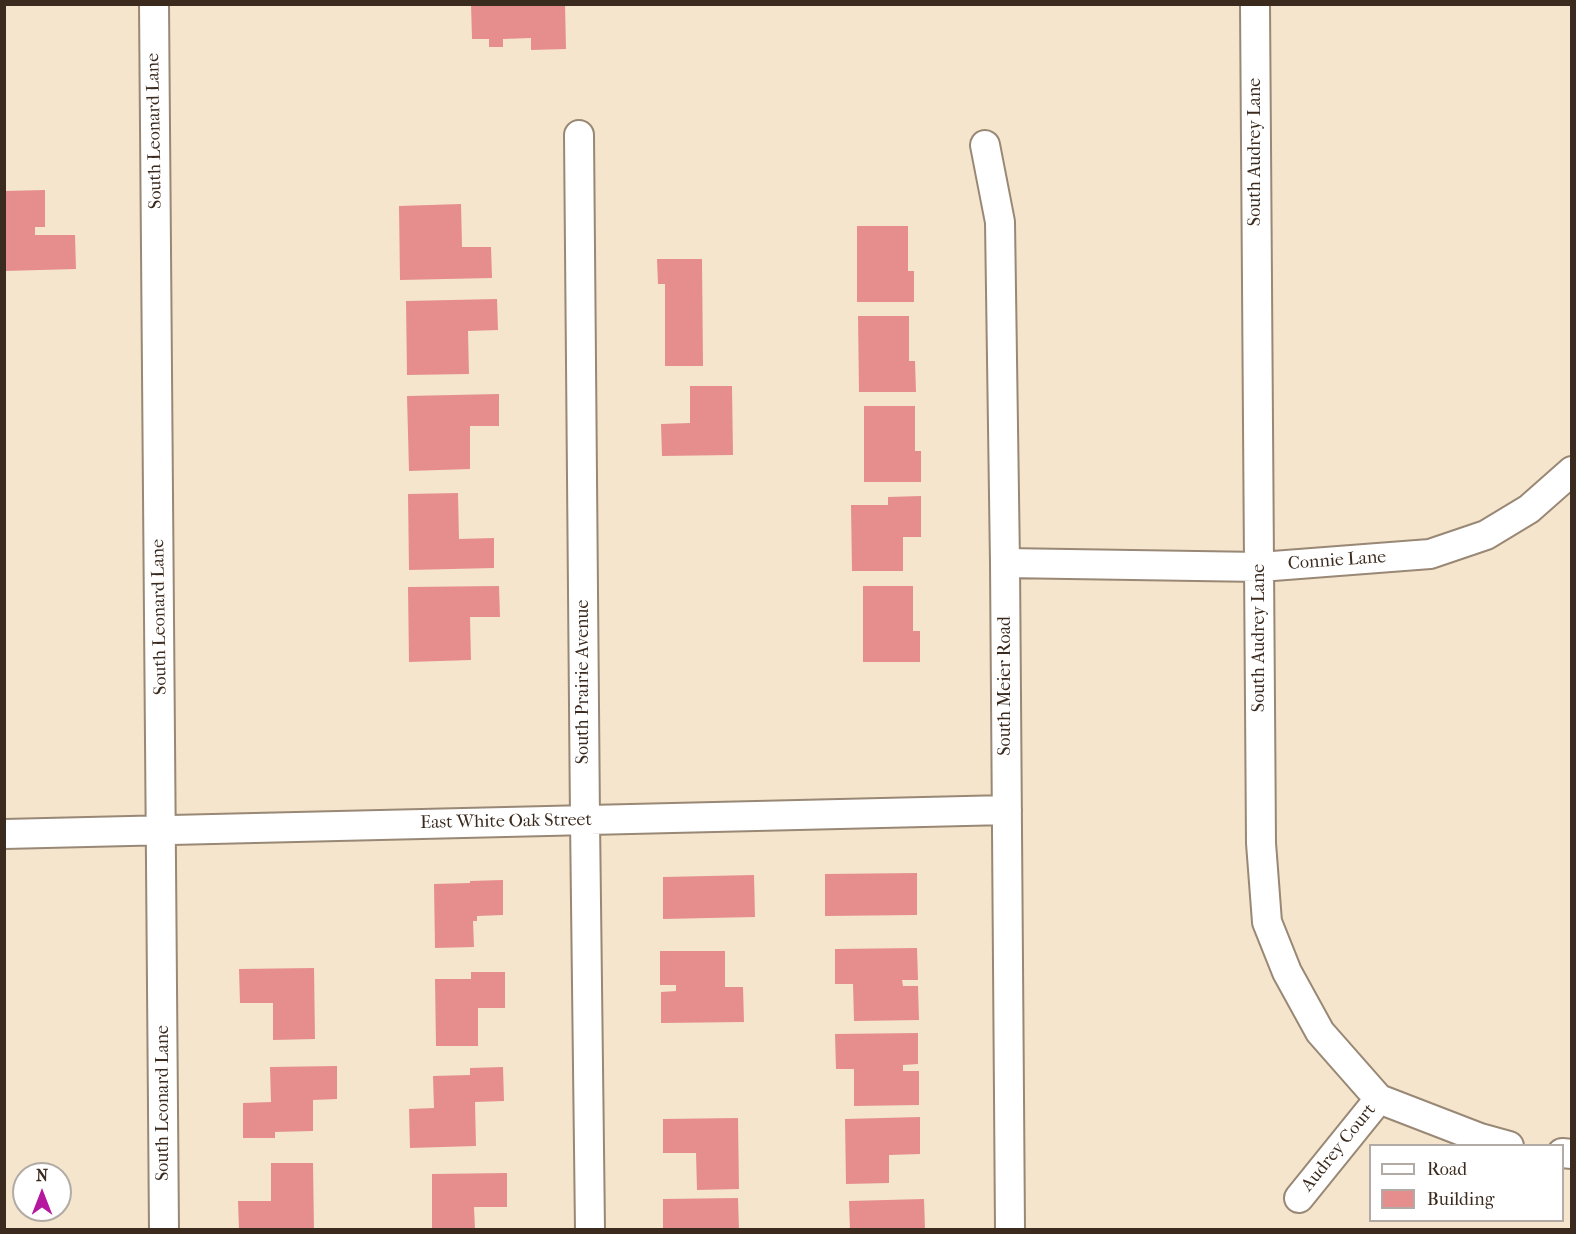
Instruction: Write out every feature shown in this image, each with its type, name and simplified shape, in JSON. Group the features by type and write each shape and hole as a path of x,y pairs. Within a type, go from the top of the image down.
{"street":[{"name":"South Leonard Lane","path":"154,4 164,1230"},
{"name":"South Audrey Lane","path":"1255,4 1261,843 1267,922 1287,972 1320,1032 1379,1098 1480,1138 1502,1144"},
{"name":"South Prairie Avenue","path":"579,135 590,1230"},
{"name":"South Meier Road","path":"985,145 1000,222 1010,1230"},
{"name":"Connie Lane","path":"1005,564 1260,567 1430,554 1486,535 1529,509 1572,471"},
{"name":"East White Oak Street","path":"4,834 1007,810"},
{"name":"Audrey Court","path":"1299,1198 1379,1098"}],"building":[{"path":"471,4 565,4 566,49 531,50 531,38 503,39 503,47 489,47 489,39 472,39"},
{"path":"45,190 45,227 35,227 35,235 75,235 76,269 4,271 4,191"},
{"path":"461,204 462,247 491,247 492,278 400,280 399,206"},
{"path":"857,226 908,226 908,271 914,271 914,302 857,302"},
{"path":"657,259 702,259 703,366 665,366 665,284 658,284"},
{"path":"497,299 498,330 468,331 469,374 407,375 406,301"},
{"path":"858,316 909,316 909,361 915,361 916,392 859,392"},
{"path":"690,386 732,386 733,455 662,456 661,424 690,423"},
{"path":"499,394 499,426 470,426 470,469 409,471 407,396"},
{"path":"864,406 915,406 915,451 921,451 921,482 864,482"},
{"path":"458,493 459,539 494,538 494,568 409,570 408,494"},
{"path":"921,496 921,537 903,537 903,571 852,571 851,505 888,505 888,497"},
{"path":"499,586 500,617 470,617 471,660 409,662 408,587"},
{"path":"863,586 913,586 913,631 920,631 920,662 863,662"},
{"path":"917,873 917,915 825,916 825,874"},
{"path":"754,875 755,917 663,919 663,877"},
{"path":"503,880 503,915 477,916 477,921 473,921 474,947 435,948 434,884"},
{"path":"917,948 918,980 902,980 903,986 918,986 919,1020 854,1021 853,984 835,984 835,949"},
{"path":"660,951 725,951 725,987 743,987 744,1022 661,1023 661,992 676,991 676,985 660,985"},
{"path":"314,968 315,1039 273,1040 273,1003 240,1003 239,969"},
{"path":"471,972 505,972 505,1008 478,1008 478,1046 436,1046 435,979 471,979"},
{"path":"918,1033 918,1064 903,1065 903,1071 919,1071 919,1105 854,1106 854,1069 836,1069 835,1034"},
{"path":"337,1066 337,1099 313,1100 313,1131 275,1132 275,1138 243,1138 243,1103 271,1102 270,1067"},
{"path":"503,1067 504,1101 475,1102 476,1146 410,1148 409,1109 434,1108 433,1076 470,1075 470,1068"},
{"path":"920,1117 920,1154 889,1155 889,1183 846,1184 845,1119"},
{"path":"738,1118 739,1189 697,1190 696,1153 663,1153 663,1119"},
{"path":"271,1163 313,1163 314,1230 239,1230 238,1201 271,1201"},
{"path":"507,1173 507,1207 474,1207 475,1230 432,1230 432,1174"},
{"path":"738,1198 739,1230 663,1230 663,1199"},
{"path":"924,1199 925,1230 850,1230 849,1201"}]}
